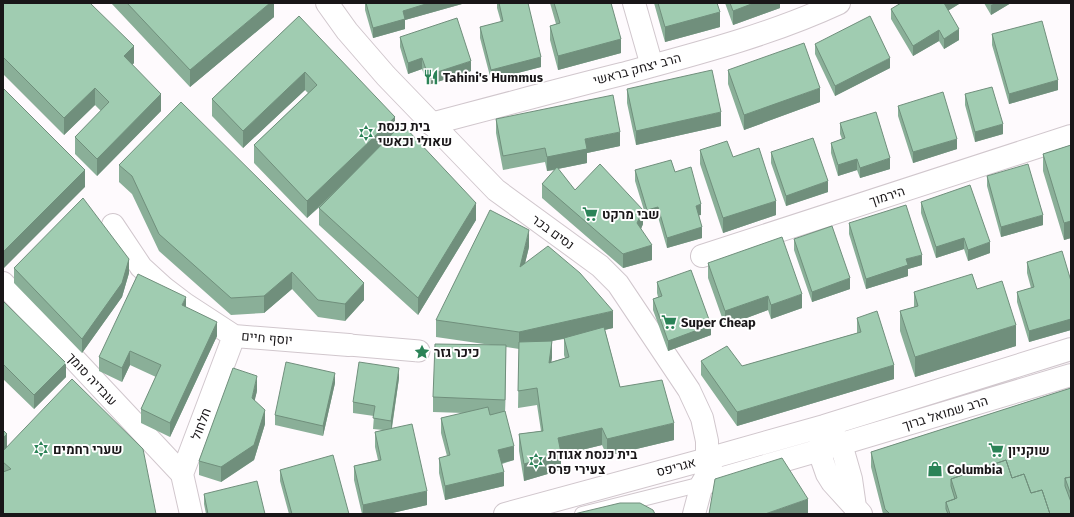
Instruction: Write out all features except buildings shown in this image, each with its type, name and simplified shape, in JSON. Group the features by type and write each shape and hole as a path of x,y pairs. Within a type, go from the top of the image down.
{"street":[{"name":"נסים בכר","path":"327,3 347,32 431,124 496,190 600,266 618,284 689,390 702,418 707,441 715,457"},
{"path":"634,3 652,66"},
{"name":"הרב יצחק בראשי","path":"431,124 652,66 763,34 808,17 838,3"},
{"name":"הירמוך","path":"702,256 1071,136"},
{"name":"יוסף חיים","path":"113,224 141,267 185,304 234,336 419,352"},
{"name":"עובדיה סומך","path":"3,283 182,474"},
{"name":"חלחול","path":"182,474 234,336"},
{"name":"הרב שמואל ברוך","path":"824,426 1071,349"},
{"name":"הרב שמואל ברוך","path":"819,451 1071,375"},
{"path":"824,426 841,444 858,510"},
{"path":"824,426 819,451 827,474 832,482 858,510"},
{"name":"אגריפס","path":"504,514 824,426"},
{"name":"אגריפס","path":"693,486 819,451"},
{"path":"694,514 693,486 713,466 715,457"},
{"path":"182,474 190,514"}],"lane":[{"name":"אגריפס","path":"582,514 693,486"}],"place":[{"name":"Tahini's Hummus","path":"431,77"},
{"name":"בית כנסת שאולי וכאשי","path":"366,133"},
{"name":"שבי מרקט","path":"590,214"},
{"name":"Super Cheap","path":"669,322"},
{"name":"כיכר גזר","path":"422,352"},
{"name":"שערי רחמים","path":"41,449"},
{"name":"שוקניון","path":"996,450"},
{"name":"בית כנסת אגודת צעירי פרס","path":"536,461"},
{"name":"Columbia","path":"935,469"}]}
